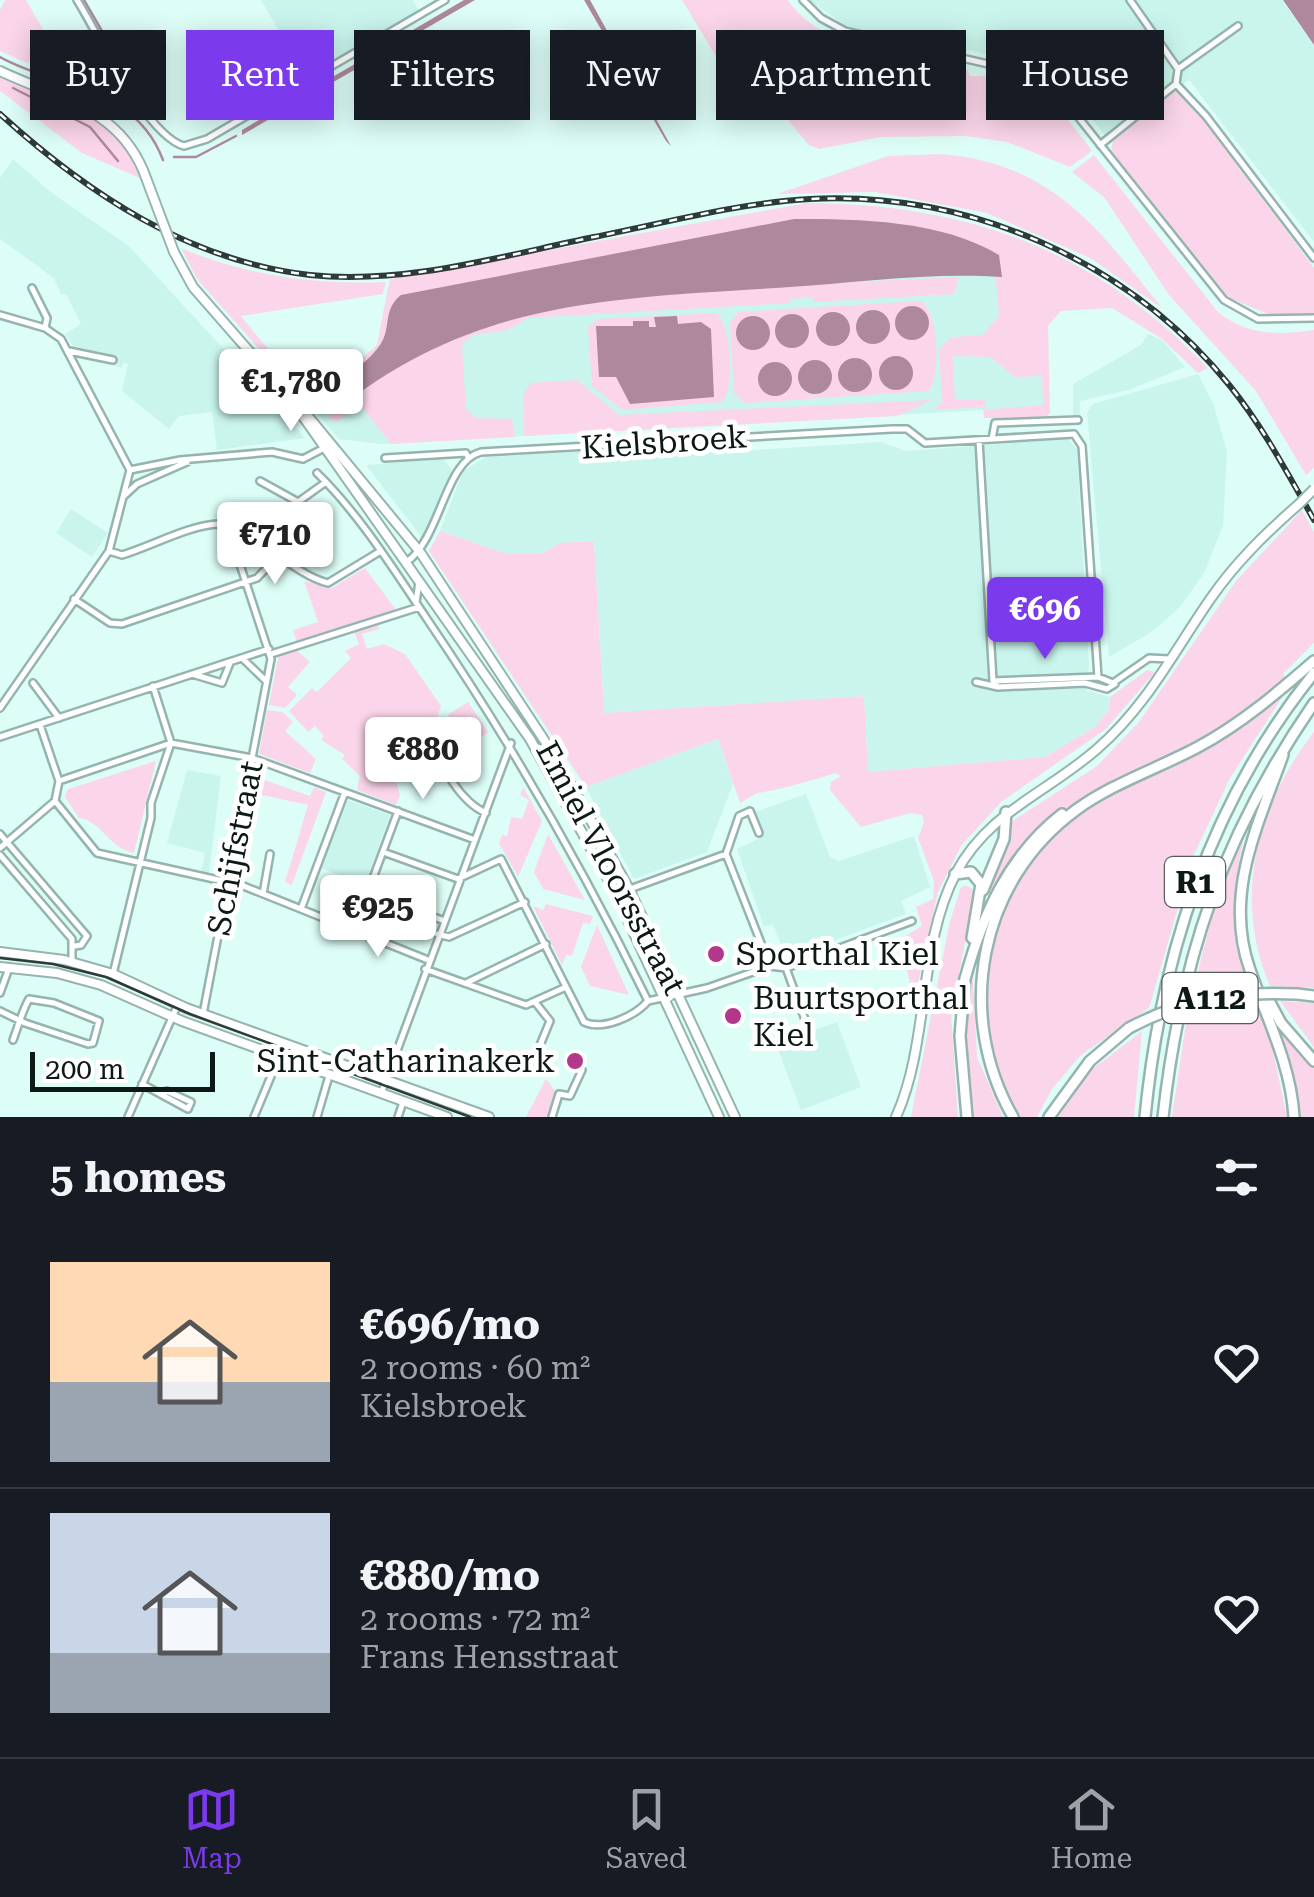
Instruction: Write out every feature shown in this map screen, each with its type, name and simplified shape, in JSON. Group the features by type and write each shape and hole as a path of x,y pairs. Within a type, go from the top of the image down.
{"highway":[{"path":"965,980 986,916 1024,851 1074,805 1243,720 1314,661"},
{"name":"R1","path":"1145,1117 1163,989 1198,872 1249,767 1314,674"},
{"name":"R1","path":"1163,1117 1170,1053 1198,929 1247,809 1314,703"},
{"path":"1290,738 1247,851 1241,891 1244,947 1286,1070 1294,1117"},
{"path":"1013,1117 992,1070 982,1029 982,973 996,914 1016,873 1046,836 1076,810 1144,771"},
{"path":"967,1117 960,1036 965,980 979,905 1004,838 1006,812"},
{"path":"956,874 971,872 979,878 979,905"},
{"path":"1244,947 1281,1024 1314,1061"},
{"name":"A112","path":"1049,1117 1090,1061 1129,1028 1200,1000 1244,993 1314,996"}],"street":[{"path":"77,0 165,136 184,146 206,139 444,0"},
{"path":"803,0 820,18 845,32 1014,70 1041,82 1060,96 1224,300 1258,319 1314,318"},
{"path":"1100,145 1176,84 1178,68 1130,0"},
{"path":"1178,68 1238,26"},
{"path":"0,72 105,117 127,139 174,252 193,287 328,445 303,459 272,452 195,459 132,471"},
{"path":"1176,84 1206,116 1314,258"},
{"path":"32,288 48,318 45,328"},
{"path":"0,315 45,328 70,351 140,483"},
{"path":"70,351 113,360"},
{"path":"992,439 995,423 1078,420"},
{"name":"Kielsbroek","path":"384,458 466,453 468,457 492,452 892,430 907,430 924,442 1079,436 1098,678"},
{"path":"979,440 996,684"},
{"name":"Emiel Vloorsstraat","path":"328,445 420,552 556,758 629,889 735,1117"},
{"name":"Emiel Vloorsstraat","path":"328,445 553,777 664,996 719,1117"},
{"path":"408,561 420,552 468,457"},
{"path":"124,496 140,483 195,459"},
{"path":"132,471 144,474 140,483"},
{"path":"0,708 110,551 132,471"},
{"name":"Emiel Vloorsstraat","path":"317,473 379,552 511,743 586,876 648,1001 664,996"},
{"path":"260,480 298,502 326,482"},
{"path":"896,1117 907,1086 939,923 956,874 978,838 1006,812 1096,750 1166,666 1228,574 1314,489"},
{"path":"110,551 122,555 215,524 227,525 248,534 276,558 328,583 379,552"},
{"path":"227,525 270,651"},
{"path":"74,599 110,623 122,624 246,582 264,574 276,558"},
{"path":"0,737 417,605 420,578"},
{"name":"Schijfstraat","path":"203,1014 270,651"},
{"path":"976,682 1084,683 1107,689 1156,656 1166,666"},
{"path":"242,658 266,681"},
{"path":"192,674 222,682 230,662"},
{"path":"1095,688 1098,678"},
{"path":"996,684 1122,680"},
{"path":"33,683 59,718"},
{"path":"112,974 163,760 171,742 153,686"},
{"path":"40,725 59,782 55,801 0,852 75,946 72,962"},
{"path":"438,739 438,754 470,806 486,812"},
{"path":"59,782 171,742 252,758 475,840"},
{"path":"380,1094 511,743"},
{"path":"156,750 163,760"},
{"path":"301,909 345,792"},
{"path":"55,801 97,852 228,881 428,960"},
{"path":"354,929 398,811"},
{"path":"758,833 750,811 739,816 726,854 770,966"},
{"path":"0,834 87,936 88,940 75,946"},
{"path":"383,852 458,879 502,859 582,1020 590,1026 606,1024 638,1010 648,1001"},
{"name":"Schijfstraat","path":"263,894 270,854"},
{"path":"629,889 726,854"},
{"path":"368,893 442,920"},
{"path":"437,934 449,938 525,902"},
{"path":"664,996 707,988 770,966 786,968 912,921"},
{"path":"466,982 546,944"},
{"path":"0,952 72,962 112,974 203,1014 489,1117"},
{"path":"0,993 5,967 92,982 171,1016 446,1117"},
{"path":"786,968 807,1025"},
{"path":"425,969 526,1005 566,987"},
{"path":"0,1011 20,1020 88,1044 99,1026 95,1018 34,998 27,1002 20,1020 13,1040"},
{"path":"533,1062 550,1021 536,1002"},
{"path":"128,1117 178,1004"},
{"path":"254,1117 279,1057"},
{"path":"552,1117 559,1094 570,1096 582,1070"},
{"path":"317,1117 329,1076"},
{"path":"142,1084 188,1109 191,1102 167,1091 163,1094"},
{"path":"398,1117 403,1102"}],"shaded area":[{"path":"5,0 26,0 43,30 30,30 27,63 0,51 0,10"},
{"path":"261,0 413,0 419,10 384,30 354,30 354,48 334,59 334,30 278,30"},
{"path":"464,0 475,0 423,30 413,30"},
{"path":"584,0 590,0 607,30 601,30"},
{"path":"682,0 788,0 820,30 716,30 716,56"},
{"path":"809,0 1282,0 1314,46 1314,242 1189,80 1164,96 1164,30 986,30 986,54 966,49 966,30 848,27"},
{"path":"1283,0 1314,0 1314,45"},
{"path":"354,64 354,70 334,82 334,76"},
{"path":"966,69 970,76 986,77 986,120 1067,120 1092,151 1070,167 1007,142 965,136 881,137 819,149 809,145 788,120 966,120"},
{"path":"0,77 30,89 30,114 0,91"},
{"path":"1181,90 1314,268 1314,313 1270,315 1227,297 1111,153 1113,140 1137,120 1164,120 1164,97"},
{"path":"38,120 96,120 116,137 140,178 82,153"},
{"path":"259,120 268,120 242,135 242,130"},
{"path":"1093,120 1128,120 1105,135"},
{"path":"942,154 981,160 1044,186 1094,227 1162,308 1090,258 987,213 875,192 777,194 888,156"},
{"path":"1094,155 1218,312 1252,330 1314,330 1314,468 1306,475 1256,391 1169,295 1104,197 1072,172"},
{"path":"13,159 53,194 129,246 305,438 217,450 212,412 179,416 169,429 122,391 128,364 123,363 122,368 79,355 65,334 81,324 66,294 61,295 54,278 0,239 0,178"},
{"path":"807,203 922,213 1026,242 1074,264 1120,293 1165,327 1208,368 1198,373 1162,339 1112,308 1061,311 1048,326 1050,413 1046,417 984,418 984,410 1043,405 1042,376 1015,377 990,357 953,356 955,400 985,400 986,407 933,410 942,402 939,349 952,337 983,335 999,315 994,258 840,233 385,347 343,383 338,379 377,345 390,279"},
{"path":"794,219 873,221 952,235 999,255 1002,277 924,277 664,295 549,311 494,325 440,346 386,375 333,413 331,410 350,393 343,383 316,405 313,402 374,353 384,339 391,307 401,295"},
{"path":"181,248 230,265 280,276 386,282 383,294 241,316 298,386 295,389 197,279"},
{"path":"1044,263 1048,417 984,418 983,410 381,444 339,439 308,403 377,346 388,287"},
{"path":"959,277 954,294 814,302 813,297 790,299 789,303 528,318 508,330 473,335 462,344 466,409 476,418 512,419 515,437 391,444 360,405 337,422 328,418 408,353 535,298"},
{"path":"921,301 935,330 935,371 929,391 745,403 734,394 730,323 738,312"},
{"path":"912,306 924,311 929,323 924,335 912,340 900,335 895,323 900,311"},
{"path":"873,310 885,315 890,327 885,339 873,344 861,339 856,327 861,315"},
{"path":"833,312 845,317 850,329 845,341 833,346 821,341 816,329 821,317"},
{"path":"716,313 726,330 730,357 729,384 722,402 622,410 592,386 588,328 598,319"},
{"path":"792,314 804,319 809,331 804,343 792,348 780,343 775,331 780,319"},
{"path":"677,316 678,324 701,322 711,329 714,397 630,404 616,377 599,377 596,326 633,326 633,321 649,321 649,327 656,327 654,317"},
{"path":"753,316 765,321 770,333 765,345 753,350 741,345 736,333 741,321"},
{"path":"1148,334 1162,340 1185,367 1129,390 1080,401 1080,416 1073,416 1073,384 1141,345"},
{"path":"896,356 908,361 913,373 908,385 896,390 884,385 879,373 884,361"},
{"path":"855,358 867,363 872,375 867,387 855,392 843,387 838,375 843,363"},
{"path":"815,360 827,365 832,377 827,389 815,394 803,389 798,377 803,365"},
{"path":"775,362 787,367 792,379 787,391 775,396 763,391 758,379 763,367"},
{"path":"1198,374 1214,406 1227,452 1223,526 1204,573 1180,607 1153,631 1109,657 1087,413 1093,404"},
{"path":"577,380 619,415 932,400 897,416 524,436 523,394 531,383"},
{"path":"1068,439 1077,449 1089,665 1086,690 1110,697 1110,708 1096,726 1045,757 868,772 864,696 604,713 594,541 560,543 541,554 507,554 440,531 463,471 486,457 576,452 658,456 881,442 906,451"},
{"path":"443,459 452,470 427,544 366,465"},
{"path":"71,509 108,533 92,557 56,533"},
{"path":"1302,510 1314,532 1314,643 1283,674 1290,685 1230,778 1192,859 1149,1008 1081,1055 1052,1089 1037,1117 1018,1117 995,1066 986,1015 989,963 1002,909 989,886 1010,840 1011,822 1097,766 1139,722 1236,581"},
{"path":"440,531 507,554 541,554 560,543 594,541 604,713 864,696 868,772 1045,757 1096,726 1110,708 1110,697 1147,670 1155,672 1106,729 1001,802 961,846 938,892 914,1002 900,997 910,983 899,945 900,939 922,926 916,907 933,899 934,881 918,838 924,822 922,815 910,813 861,827 830,790 831,782 841,776 835,773 757,793 740,803 718,739 586,787 429,551"},
{"path":"365,568 396,610 297,643 293,630 318,622 304,581 332,588"},
{"path":"377,624 379,629 362,634 367,649 384,644 405,654 441,706 428,742 413,738 394,749 389,758 400,795 396,805 357,790 360,776 342,759 345,755 321,740 324,736 315,726 308,732 289,711 312,688 317,692 351,658 345,651 359,644 354,631"},
{"path":"294,648 310,662 288,687 297,695 285,708 269,705 279,653"},
{"path":"468,702 488,732 480,738 467,735 468,729 447,727 449,714"},
{"path":"267,710 283,712 293,722 285,731 316,759 310,773 259,754"},
{"path":"1314,732 1314,988 1270,986 1253,919 1256,853 1278,790"},
{"path":"718,739 733,784 707,852 634,879 586,787"},
{"path":"156,761 134,853 79,818 65,797 68,789"},
{"path":"187,770 221,776 209,873 201,871 205,853 167,843"},
{"path":"253,776 310,796 314,787 326,792 292,885 285,882 308,805 262,795"},
{"path":"523,787 542,821 518,877 499,843 502,835 507,836 511,817 522,819 529,800 520,795"},
{"path":"806,794 830,857 839,861 914,836 930,887 901,901 906,914 786,958 773,924 764,927 737,849 764,836 755,812"},
{"path":"348,800 390,815 365,884 321,868"},
{"path":"548,834 585,900 543,889 534,872"},
{"path":"1244,836 1236,911 1248,986 1192,995 1213,912"},
{"path":"966,885 975,891 951,1015 958,1117 911,1117 949,925 961,887"},
{"path":"546,904 593,916 590,924 583,923 572,956 566,955 562,965 533,906 543,910"},
{"path":"597,925 629,995 590,986 581,967"},
{"path":"972,959 977,1057 1003,1117 972,1117 963,1022"},
{"path":"1254,1001 1271,1042 1287,1117 1172,1117 1188,1010"},
{"path":"1280,1001 1314,1003 1314,1047"},
{"path":"1272,1014 1288,1040 1314,1067 1314,1117 1300,1117 1289,1055"},
{"path":"837,1022 861,1087 801,1110 776,1044"},
{"path":"1142,1031 1134,1117 1056,1117 1085,1075"},
{"path":"546,1079 557,1094 549,1117 526,1117"}],"waterway":[{"path":"84,0 101,30"},
{"path":"0,57 115,104 134,117 163,160"},
{"path":"13,88 90,127 118,161"},
{"path":"174,157 196,157 236,136"}],"tram line":[{"path":"0,958 53,964 106,977 190,1014 470,1117"}],"railway":[{"path":"0,114 69,171 143,219 223,255 310,275 346,277 417,272 783,201 870,200 929,207 987,222 1042,243 1095,270 1144,303 1190,342 1253,418 1314,520"}],"place":[{"name":"Sporthal Kiel","path":"716,954"},
{"name":"Buurtsporthal Kiel","path":"733,1016"},
{"name":"Sint-Catharinakerk","path":"575,1061"}]}
